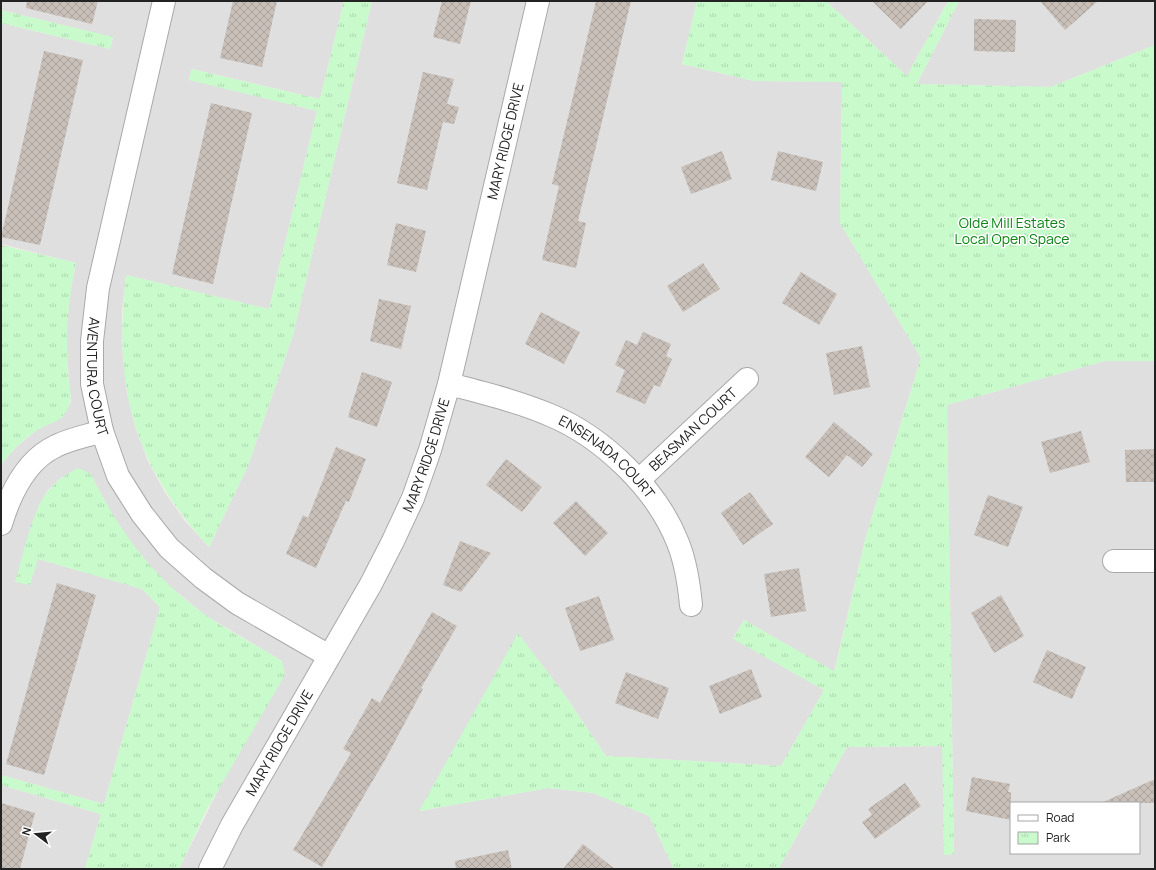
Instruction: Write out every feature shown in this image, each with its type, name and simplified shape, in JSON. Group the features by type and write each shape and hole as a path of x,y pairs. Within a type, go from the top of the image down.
{"street":[{"name":"AVENTURA COURT","path":"164,1 98,288 92,341 92,384 102,431 118,476 142,514 169,548 203,578 237,603 329,656"},
{"name":"MARY RIDGE DRIVE","path":"210,869 232,825 371,584 413,498 430,450 448,384 538,1"},
{"name":"BEASMAN COURT","path":"639,480 747,379"},
{"name":"ENSENADA COURT","path":"448,384 511,400 552,416 613,454 639,480 663,513 678,543 687,573 691,605"},
{"path":"1,524 7,502 20,478 36,460 55,446 102,431"},
{"path":"1114,562 1155,561"}],"shaded area":[{"path":"1,1 344,1 320,99 192,69 189,79 317,111 269,309 126,275 122,311 122,347 127,393 135,426 147,459 164,491 185,521 209,547 248,466 293,335 372,1 697,1 682,64 754,81 842,82 840,223 921,358 866,536 834,672 744,620 733,638 824,690 781,766 606,756 562,691 420,811 548,788 593,793 649,816 674,869 179,869 282,661 205,615 162,580 141,557 122,531 105,503 91,474 62,477 48,490 38,507 38,559 142,589 160,607 104,804 1,775 1,465 15,448 37,430 63,417 71,402 67,357 67,325 70,293 76,263 1,244 1,23 110,49 113,38 1,10"},
{"path":"826,1 948,1 907,76"},
{"path":"959,1 1155,1 1155,45 1051,87 917,84"},
{"path":"1105,361 1155,361 1155,869 780,869 780,866 847,747 943,746 944,855 954,854 947,405"},
{"path":"1,785 101,814 85,869 1,869"}],"green space":[{"path":"344,1 372,1 293,335 248,466 209,547 183,516 162,485 146,454 134,422 127,388 123,353 123,315 126,275 269,309 317,111 189,80 191,69 320,99"},
{"name":"Olde Mill Estates Local Open Space","path":"697,1 826,1 907,76 948,1 959,1 917,84 1051,87 1155,45 1155,361 1105,361 947,405 954,854 944,855 942,746 847,747 780,866 780,869 674,869 649,816 593,793 549,788 419,811 518,633 562,691 606,756 781,766 824,690 733,639 744,620 834,671 835,670 866,536 921,358 840,223 842,82 754,81 682,64"},
{"path":"1,10 113,37 110,49 1,23"},
{"path":"1,245 76,263 69,305 67,333 67,362 70,386 69,407 63,416 26,438 1,465"},
{"path":"78,468 91,474 125,533 138,551 169,584 204,614 282,661 285,675 206,811 179,869 85,869 101,814 1,785 1,775 104,804 160,607 142,589 38,559 30,585 15,582 33,521 43,498 55,483"}],"building":[{"path":"27,1 98,1 92,24 26,8"},
{"path":"233,1 277,1 262,67 220,58"},
{"path":"442,1 471,1 460,44 433,37"},
{"path":"596,1 631,1 578,221 586,223 576,268 542,260 559,186 552,184"},
{"path":"872,1 928,1 901,29"},
{"path":"1040,1 1098,1 1065,30"},
{"path":"974,19 1016,20 1015,52 974,51"},
{"path":"44,51 83,60 40,245 1,237"},
{"path":"423,72 454,79 447,104 459,107 454,124 443,122 427,190 397,183"},
{"path":"211,103 252,113 213,284 172,274"},
{"path":"722,151 732,179 691,194 681,167"},
{"path":"778,151 823,162 816,191 771,180"},
{"path":"396,223 426,231 416,272 387,265"},
{"path":"703,263 720,289 683,312 667,286"},
{"path":"801,272 837,294 819,325 782,303"},
{"path":"379,299 411,306 401,349 370,341"},
{"path":"541,312 580,332 564,364 525,344"},
{"path":"643,332 671,344 666,356 672,359 660,387 654,385 645,404 616,392 625,370 615,365 626,340 637,345"},
{"path":"862,346 870,387 834,395 826,353"},
{"path":"362,372 392,382 377,427 348,417"},
{"path":"834,422 873,454 862,467 847,455 829,477 805,457"},
{"path":"1081,431 1090,462 1050,473 1041,442"},
{"path":"336,447 366,459 349,502 346,501 316,568 286,554 303,515 308,518"},
{"path":"1155,449 1155,482 1126,482 1125,450"},
{"path":"506,459 542,487 522,512 486,485"},
{"path":"750,492 773,524 743,545 721,513"},
{"path":"988,495 1023,507 1008,547 974,535"},
{"path":"576,501 608,533 585,556 553,523"},
{"path":"460,541 491,553 461,592 443,585"},
{"path":"799,568 806,611 771,617 764,574"},
{"path":"57,583 96,595 44,775 6,764"},
{"path":"1001,595 1024,636 994,653 971,613"},
{"path":"599,596 614,640 580,651 565,608"},
{"path":"432,612 457,626 421,688 423,689 386,758 322,867 293,850 351,753 343,749 372,698 380,703"},
{"path":"1047,650 1086,667 1072,699 1033,682"},
{"path":"751,669 762,697 720,714 709,686"},
{"path":"626,672 669,688 658,719 615,703"},
{"path":"972,777 1010,784 1008,792 1011,792 1010,820 966,811"},
{"path":"1155,779 1155,803 1103,802"},
{"path":"905,783 921,806 875,839 862,822 872,815 868,809"},
{"path":"1,803 35,813 20,869 1,869"},
{"path":"583,844 615,869 563,869"},
{"path":"508,850 512,869 456,869 455,861"}]}
